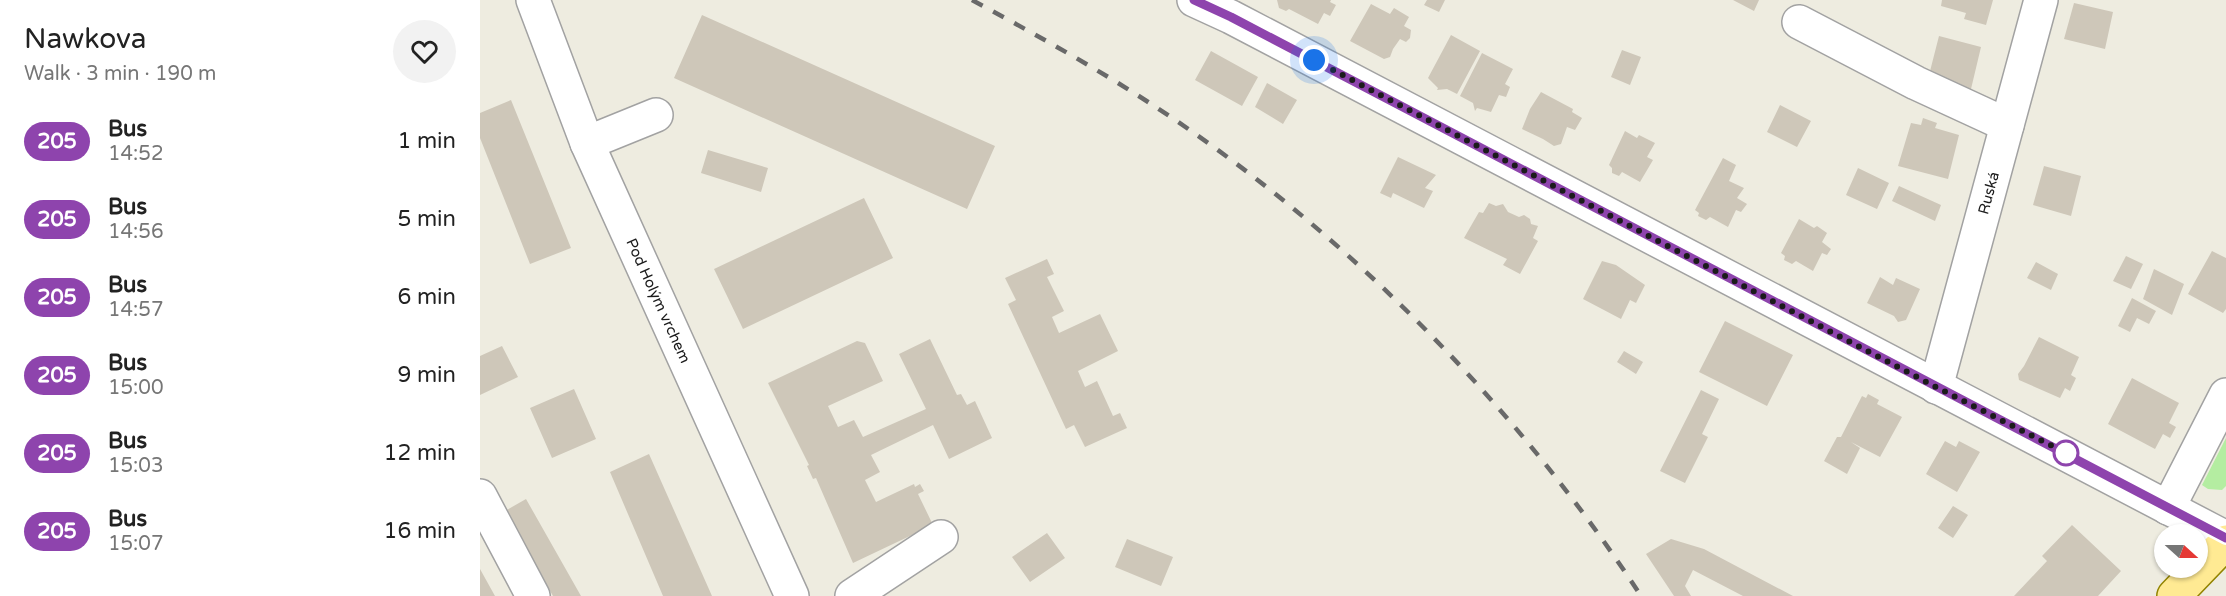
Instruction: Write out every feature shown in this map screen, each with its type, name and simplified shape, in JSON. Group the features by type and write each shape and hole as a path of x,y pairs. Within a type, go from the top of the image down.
{"main road":[{"path":"2174,596 2226,540"}],"street":[{"name":"Pod Holým vrchem","path":"533,0 587,143 792,596"},
{"path":"1194,0 1234,8 1936,387 2085,463 2226,540"},
{"name":"Ruská","path":"1936,387 2041,0"},
{"path":"1799,22 1916,83 2007,125"},
{"path":"587,143 656,115"},
{"path":"2168,508 2226,395"},
{"path":"480,496 533,596"},
{"path":"852,596 940,537"}],"green space":[{"path":"2226,438 2226,486 2222,490 2208,489 2202,485"}],"building":[{"path":"1277,0 1331,0 1330,2 1336,5 1330,16 1324,13 1318,24 1289,9 1286,11 1279,8"},
{"path":"1427,0 1445,0 1439,12 1424,5"},
{"path":"1733,0 1759,0 1754,11"},
{"path":"1942,0 1993,0 1986,25 1964,19 1966,13 1941,6"},
{"path":"2074,3 2113,12 2105,49 2064,39"},
{"path":"1371,4 1390,14 1394,8 1409,17 1404,26 1411,30 1410,38 1406,42 1400,39 1390,57 1384,59 1350,41"},
{"path":"702,15 995,146 967,209 674,78"},
{"path":"1451,35 1480,51 1457,94 1447,89 1437,90 1438,88 1428,78"},
{"path":"1939,36 1981,47 1971,89 1928,79"},
{"path":"1622,50 1641,57 1630,85 1611,77"},
{"path":"1211,51 1258,77 1242,106 1195,80"},
{"path":"1482,53 1513,69 1505,84 1510,87 1506,97 1499,95 1491,112 1477,108 1475,111 1473,103 1460,96"},
{"path":"1267,83 1297,100 1283,124 1255,107"},
{"path":"1541,92 1573,109 1572,112 1582,118 1575,130 1567,127 1561,144 1554,146 1522,129 1530,109"},
{"path":"511,100 571,248 530,264 480,138 480,113"},
{"path":"1780,105 1811,121 1797,147 1767,132"},
{"path":"1923,118 1937,123 1935,128 1959,135 1948,179 1898,166 1911,123 1921,125"},
{"path":"1625,131 1637,138 1639,135 1655,143 1647,157 1653,160 1640,182 1622,172 1619,176 1612,173 1609,165"},
{"path":"708,150 768,168 761,192 701,173"},
{"path":"1398,157 1436,175 1425,188 1433,191 1424,208 1393,193 1391,198 1380,193"},
{"path":"1723,158 1736,165 1729,181 1744,188 1737,198 1747,204 1741,212 1736,210 1728,227 1710,217 1706,220 1698,216 1699,213 1695,210"},
{"path":"2044,166 2081,176 2071,216 2033,205"},
{"path":"1858,168 1889,183 1877,209 1846,195"},
{"path":"1899,186 1941,205 1935,221 1892,201"},
{"path":"864,198 893,258 743,329 714,269"},
{"path":"1489,203 1496,206 1503,204 1508,212 1519,217 1524,215 1530,219 1531,224 1538,226 1533,238 1538,241 1520,274 1503,265 1507,259 1464,238 1479,212 1483,213"},
{"path":"1799,219 1827,233 1822,242 1831,249 1827,255 1822,253 1813,271 1796,261 1792,264 1784,260 1785,256 1781,253"},
{"path":"2212,251 2226,258 2226,309 2223,313 2188,294"},
{"path":"2126,256 2143,264 2131,289 2113,281"},
{"path":"1047,259 1054,274 1047,277 1064,311 1052,317 1059,333 1100,314 1118,351 1078,371 1085,387 1097,381 1113,416 1120,413 1127,428 1085,447 1074,425 1066,429 1008,304 1016,300 1005,278"},
{"path":"1602,261 1616,265 1645,285 1636,303 1630,300 1621,319 1583,299"},
{"path":"2036,262 2058,274 2051,290 2027,278"},
{"path":"2154,269 2184,284 2172,315 2143,299"},
{"path":"1880,277 1893,285 1896,278 1920,289 1906,320 1898,322 1894,316 1867,303"},
{"path":"2132,298 2156,311 2149,324 2137,318 2130,332 2118,326"},
{"path":"1725,321 1793,355 1767,406 1699,372"},
{"path":"2039,337 2079,357 2071,375 2076,378 2070,391 2065,388 2060,398 2019,380 2018,374"},
{"path":"930,339 957,395 961,394 967,405 975,401 992,438 949,459 933,425 871,455 880,472 865,480 876,502 914,484 915,487 920,484 924,491 918,494 933,525 853,563 816,478 813,479 807,466 809,465 768,383 857,341 865,343 883,381 828,406 838,427 854,420 863,437 926,409 899,354"},
{"path":"502,346 518,377 480,395 480,356"},
{"path":"1624,351 1643,362 1636,374 1617,362"},
{"path":"2132,378 2179,403 2169,423 2176,427 2170,438 2163,434 2155,449 2108,424"},
{"path":"574,389 596,439 552,458 530,408"},
{"path":"1701,390 1719,399 1702,434 1708,437 1685,483 1660,471"},
{"path":"1868,394 1879,400 1877,404 1902,417 1880,457 1851,442 1860,448 1847,474 1824,461 1837,437 1841,437 1862,396 1866,398"},
{"path":"1945,441 1956,447 1959,441 1980,452 1957,492 1926,474"},
{"path":"649,454 712,596 663,596 610,472"},
{"path":"526,499 581,596 553,596 505,511"},
{"path":"1953,506 1968,515 1953,538 1938,528"},
{"path":"2072,525 2121,571 2098,596 2014,596 2047,561 2042,556"},
{"path":"1047,533 1065,558 1030,582 1012,557"},
{"path":"1127,539 1173,557 1161,586 1115,567"},
{"path":"1671,539 1704,549 1793,596 1743,596 1693,570 1685,586 1691,596 1674,596 1646,554"},
{"path":"480,569 495,596 480,596"}],"railway":[{"path":"972,0 1103,74 1217,149 1287,203 1354,261 1419,322 1480,387 1538,455 1591,524 1641,596"}],"bus line":[{"name":"205","path":"1194,0 1231,17 2226,538"}],"route":[{"path":"1314,60 2066,453"}]}
